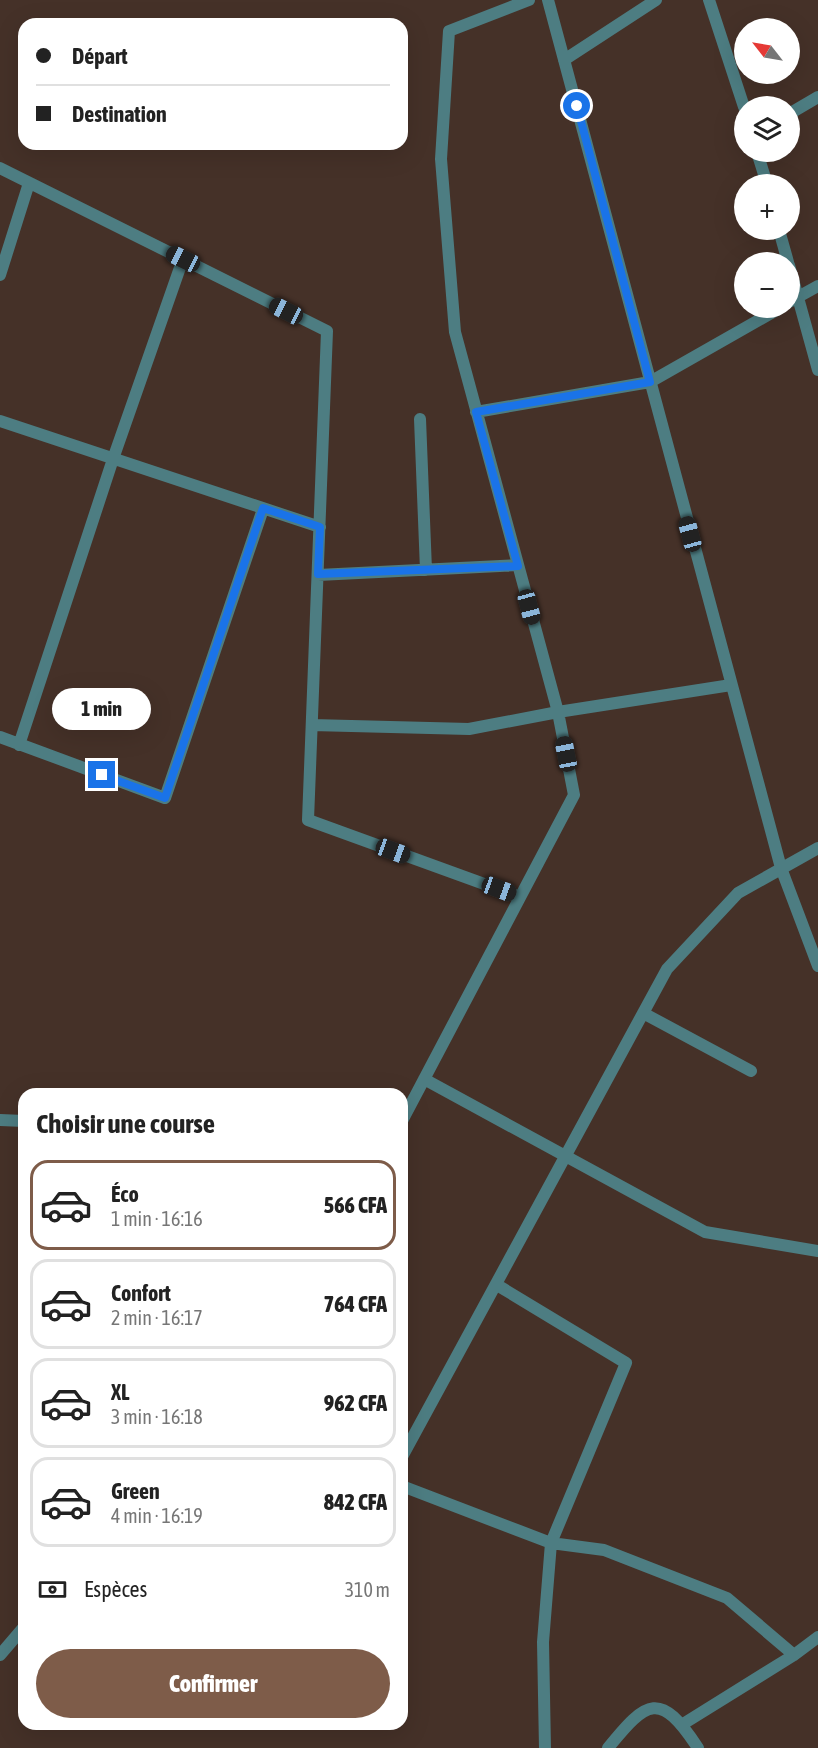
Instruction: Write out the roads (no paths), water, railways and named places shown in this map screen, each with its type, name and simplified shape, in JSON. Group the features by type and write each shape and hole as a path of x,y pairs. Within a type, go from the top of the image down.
{"street":[{"path":"408,1110 574,795 558,712 455,332 441,159 449,31 529,0"},
{"path":"548,0 781,868 818,966"},
{"path":"564,60 656,0"},
{"path":"710,0 741,96"},
{"path":"800,108 818,97"},
{"path":"0,168 327,332 308,820 520,897"},
{"path":"0,275 29,183"},
{"path":"19,745 113,459 183,259"},
{"path":"800,296 818,286"},
{"path":"476,412 650,382 762,318"},
{"path":"799,318 818,370"},
{"path":"420,419 426,570"},
{"path":"0,421 320,527"},
{"path":"0,737 165,798 263,508"},
{"path":"318,574 518,566"},
{"path":"312,725 469,729 558,712 731,685"},
{"path":"408,1446 667,969 738,893 818,848"},
{"path":"643,1013 751,1071"},
{"path":"424,1079 705,1232 818,1251"},
{"path":"0,1120 18,1121"},
{"path":"496,1285 626,1363 551,1543 543,1642 545,1748"},
{"path":"408,1488 551,1543 604,1550 727,1598 794,1654"},
{"path":"0,1655 18,1634"},
{"path":"683,1724 818,1638"},
{"path":"608,1748 630,1721 641,1712 655,1707 666,1711 683,1724 698,1748"}]}
